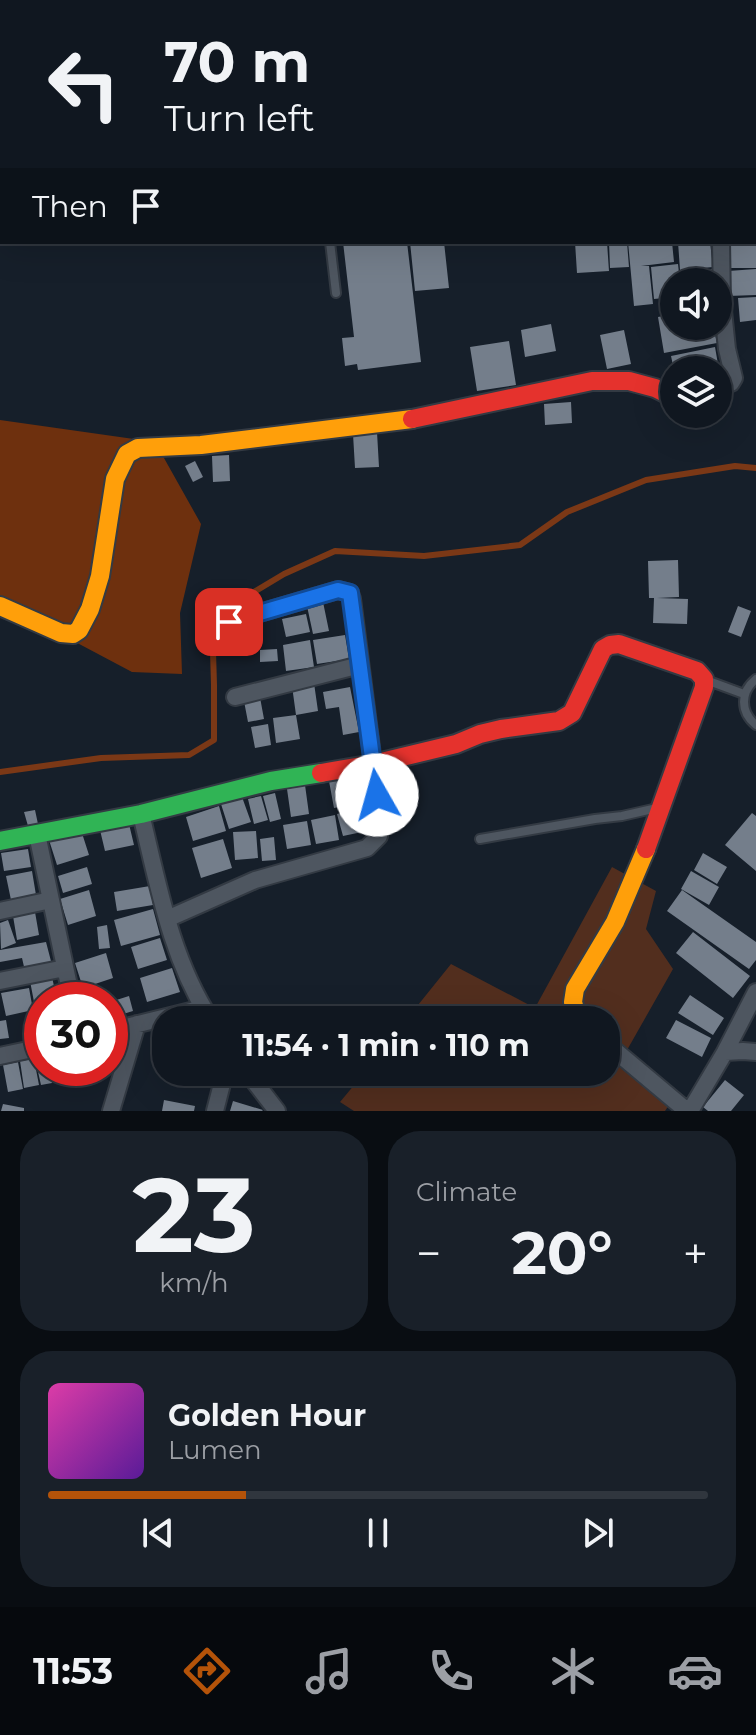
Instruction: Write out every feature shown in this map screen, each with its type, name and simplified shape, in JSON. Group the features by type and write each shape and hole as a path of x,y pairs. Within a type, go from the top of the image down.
{"street":[{"path":"721,244 722,301 729,356"},
{"path":"0,606 61,633 73,634 79,630 90,609 100,576 115,479 127,454 138,448 201,445 420,418 592,381 629,381 660,390"},
{"path":"167,919 255,880 367,848 379,836 381,825 350,593 338,590 229,622"},
{"path":"0,841 141,814 271,781 373,764 456,744 501,729 559,721 572,713 603,649 619,644 697,671 705,680 662,807 615,922 575,989 574,1006"},
{"path":"235,697 360,665"},
{"path":"141,814 167,919 187,974 203,1006"},
{"path":"37,834 68,982"},
{"path":"0,911 51,900"},
{"path":"0,981 65,968"},
{"path":"620,1054 689,1111 725,1052 756,992"},
{"path":"128,1026 152,1022"},
{"path":"111,1111 137,1024"},
{"path":"0,1056 24,1051"},
{"path":"725,1052 756,1052"},
{"path":"215,1111 221,1086"},
{"path":"258,1086 277,1111"}],"lane":[{"path":"330,244 336,293"},
{"path":"756,679 752,680 744,694 744,710 756,725"},
{"path":"705,680 744,694"},
{"path":"480,839 662,807"}],"shaded area":[{"path":"0,420 155,442 201,524 180,613 182,674 132,672 0,602"},
{"path":"612,867 656,891 646,929 673,969 620,1062 620,1006 536,1006"},
{"path":"451,964 531,1006 417,1006"},
{"path":"620,1067 671,1102 665,1111 354,1111 340,1102 353,1086 620,1086"}],"building":[{"path":"343,244 407,244 421,362 358,370 357,364 345,366 342,338 354,337"},
{"path":"410,244 444,244 449,288 415,291"},
{"path":"575,244 607,244 609,271 577,273"},
{"path":"609,244 627,244 629,267 610,268"},
{"path":"628,244 672,244 674,262 641,266 649,266 653,304 634,306"},
{"path":"678,244 710,244 713,267 680,268"},
{"path":"756,244 756,268 729,268 728,245"},
{"path":"678,264 678,268 660,268 660,298 654,299 651,267"},
{"path":"756,269 756,295 732,296 732,271"},
{"path":"756,297 756,320 740,322 738,298"},
{"path":"551,324 556,351 525,357 521,330"},
{"path":"624,330 631,364 607,369 600,335"},
{"path":"662,340 716,340 717,343 664,353"},
{"path":"509,341 516,385 477,391 470,347"},
{"path":"715,347 717,356 671,356"},
{"path":"571,402 572,423 545,425 544,404"},
{"path":"377,432 379,467 355,468 353,434"},
{"path":"229,455 230,481 213,482 212,456"},
{"path":"195,461 203,477 193,482 185,466"},
{"path":"678,560 679,597 657,598 688,599 687,624 653,623 654,598 649,598 648,561"},
{"path":"323,602 329,631 313,634 307,606"},
{"path":"738,606 751,611 741,637 728,632"},
{"path":"306,614 310,632 286,637 282,619"},
{"path":"252,620 257,648 231,653 227,625"},
{"path":"345,635 349,659 317,664 313,640"},
{"path":"310,640 314,667 286,671 283,645"},
{"path":"277,649 278,661 260,662 260,650"},
{"path":"314,683 318,711 296,715 292,686"},
{"path":"350,687 359,732 343,735 339,707 326,709 323,692"},
{"path":"259,692 264,719 248,722 243,696"},
{"path":"296,715 300,739 276,743 273,718"},
{"path":"268,724 271,745 255,748 251,727"},
{"path":"364,774 369,801 334,808 329,781"},
{"path":"305,785 309,814 291,817 287,789"},
{"path":"275,793 281,819 270,822 263,796"},
{"path":"261,796 268,820 254,824 248,799"},
{"path":"242,797 251,822 229,829 221,804"},
{"path":"219,806 226,831 193,841 186,817"},
{"path":"356,809 362,832 343,836 337,814"},
{"path":"35,810 38,824 28,826 24,812"},
{"path":"752,813 756,816 756,871 725,845"},
{"path":"335,815 339,840 316,844 311,820"},
{"path":"307,821 311,845 287,849 283,825"},
{"path":"129,824 134,845 105,851 100,830"},
{"path":"81,830 89,855 57,865 49,840"},
{"path":"256,831 258,858 235,860 233,832"},
{"path":"274,837 276,860 262,861 260,839"},
{"path":"223,839 232,868 201,878 192,848"},
{"path":"28,849 31,867 4,871 1,853"},
{"path":"703,853 727,867 717,884 694,870"},
{"path":"87,867 92,884 63,893 58,876"},
{"path":"32,871 36,895 11,900 6,876"},
{"path":"691,871 719,887 709,905 681,889"},
{"path":"150,886 153,905 117,911 114,892"},
{"path":"89,890 96,916 68,925 60,899"},
{"path":"682,890 756,942 756,960 749,969 667,911"},
{"path":"153,909 160,935 121,946 114,920"},
{"path":"35,912 39,935 17,940 13,916"},
{"path":"8,920 16,943 1,949 0,923"},
{"path":"107,925 110,948 99,949 97,927"},
{"path":"693,932 750,976 733,998 676,953"},
{"path":"160,938 167,960 138,969 131,947"},
{"path":"46,942 52,965 25,971 22,958 0,962 0,950"},
{"path":"106,953 113,978 101,982 81,982 75,963"},
{"path":"172,968 180,992 147,1002 140,978"},
{"path":"52,977 53,982 30,982"},
{"path":"24,989 24,1012 6,1016 1,993"},
{"path":"690,995 724,1018 713,1035 678,1013"},
{"path":"128,996 133,1011 128,1013"},
{"path":"6,1020 9,1038 0,1039 0,1021"},
{"path":"676,1020 711,1038 702,1057 666,1038"},
{"path":"24,1060 24,1086 34,1086 24,1088 20,1061"},
{"path":"18,1062 23,1089 8,1092 3,1065"},
{"path":"725,1080 744,1095 731,1111 708,1111 703,1107"},
{"path":"164,1100 195,1106 194,1111 162,1111"},
{"path":"233,1101 263,1110 230,1111"},
{"path":"3,1104 24,1108 24,1111 1,1111"}],"waterway":[{"path":"0,772 101,758 189,755 214,740 212,617 284,574 335,551 424,556 520,545 567,512 646,480 735,466 756,468"}],"traffic: fast":[{"path":"0,841 141,814 271,781 321,773"}],"traffic: slow":[{"path":"0,606 61,633 73,634 79,630 90,609 100,576 115,479 127,454 138,448 201,445 412,419"},
{"path":"574,1006 575,989 615,922 646,849"}],"traffic: jam":[{"path":"412,419 592,381 629,381 660,390"},
{"path":"321,773 456,744 501,729 559,721 572,713 603,649 619,644 697,671 704,679 704,687 646,849"}],"route":[{"path":"229,622 338,590 350,593 377,795"}]}
